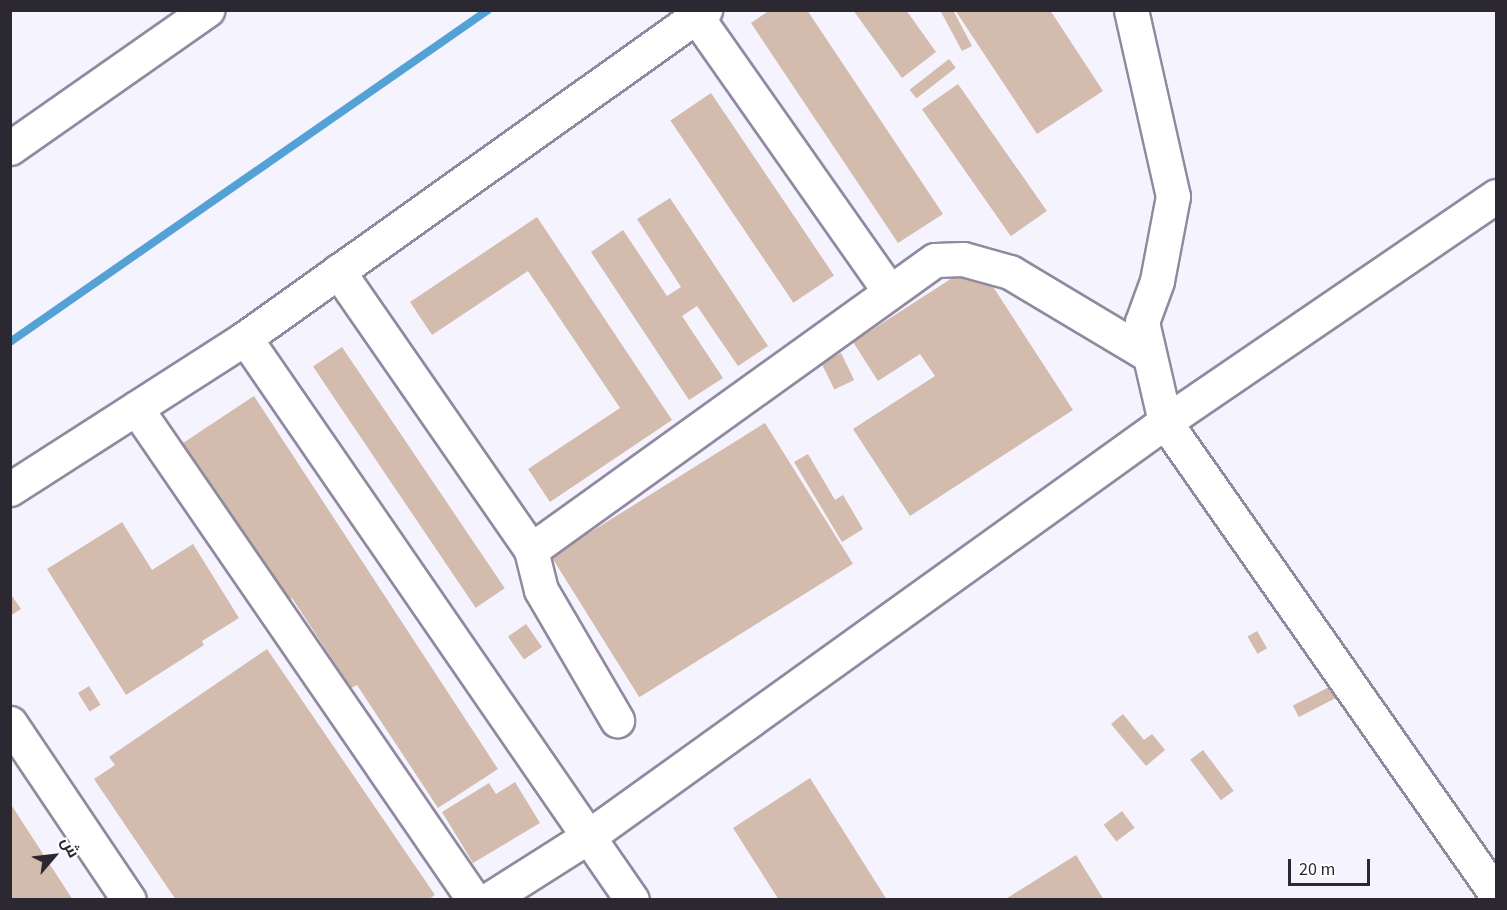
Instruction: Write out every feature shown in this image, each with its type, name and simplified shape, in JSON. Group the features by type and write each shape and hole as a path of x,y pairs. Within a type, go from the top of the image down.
{"street":[{"path":"10,148 207,10"},
{"path":"1131,10 1173,196 1157,281 1142,322 1147,354 1165,422 1497,894"},
{"path":"10,489 245,338 701,13 889,291"},
{"path":"488,900 589,836 1165,422 1497,196"},
{"path":"531,550 935,260 963,259 1010,272 1147,354"},
{"path":"338,271 531,550 541,590 617,720"},
{"path":"245,338 632,900"},
{"path":"136,408 474,900"},
{"path":"14,736 129,900"}],"building":[{"path":"770,10 807,10 943,214 898,243 751,23"},
{"path":"853,10 906,10 936,52 902,78"},
{"path":"940,10 953,10 972,46 962,51"},
{"path":"955,10 1050,10 1103,91 1037,134"},
{"path":"949,59 956,68 916,98 910,90"},
{"path":"958,84 1047,211 1011,236 922,109"},
{"path":"711,93 834,275 793,303 670,120"},
{"path":"670,198 768,346 738,366 697,306 682,316 723,378 689,400 591,252 623,230 667,296 681,287 637,219"},
{"path":"537,217 672,420 550,502 528,469 620,408 528,271 432,335 410,302"},
{"path":"977,262 1073,410 910,516 853,429 935,376 920,354 878,381 853,342"},
{"path":"342,347 505,588 476,608 313,367"},
{"path":"841,353 854,380 834,390 821,363"},
{"path":"254,396 498,769 438,808 357,685 351,688 292,598 287,602 183,443"},
{"path":"765,423 853,564 639,697 551,557"},
{"path":"808,454 835,500 843,495 863,529 842,542 794,462"},
{"path":"122,522 152,570 193,544 239,618 202,641 204,645 126,695 47,569"},
{"path":"10,593 21,609 10,616"},
{"path":"526,624 542,647 524,660 508,637"},
{"path":"1257,631 1267,648 1257,654 1247,636"},
{"path":"267,649 435,895 428,900 176,900 94,779 115,765 109,757"},
{"path":"1333,685 1339,697 1299,717 1293,705"},
{"path":"89,686 101,705 90,712 78,693"},
{"path":"1123,714 1144,740 1152,734 1165,750 1146,766 1111,724"},
{"path":"1203,750 1234,791 1221,800 1190,760"},
{"path":"810,778 887,900 779,900 733,828"},
{"path":"515,782 540,823 473,863 442,812 489,783 496,794"},
{"path":"10,803 73,900 10,900"},
{"path":"1122,811 1135,828 1116,842 1104,825"},
{"path":"1076,855 1104,900 1004,900"}],"waterway":[{"path":"10,342 488,10"}]}
